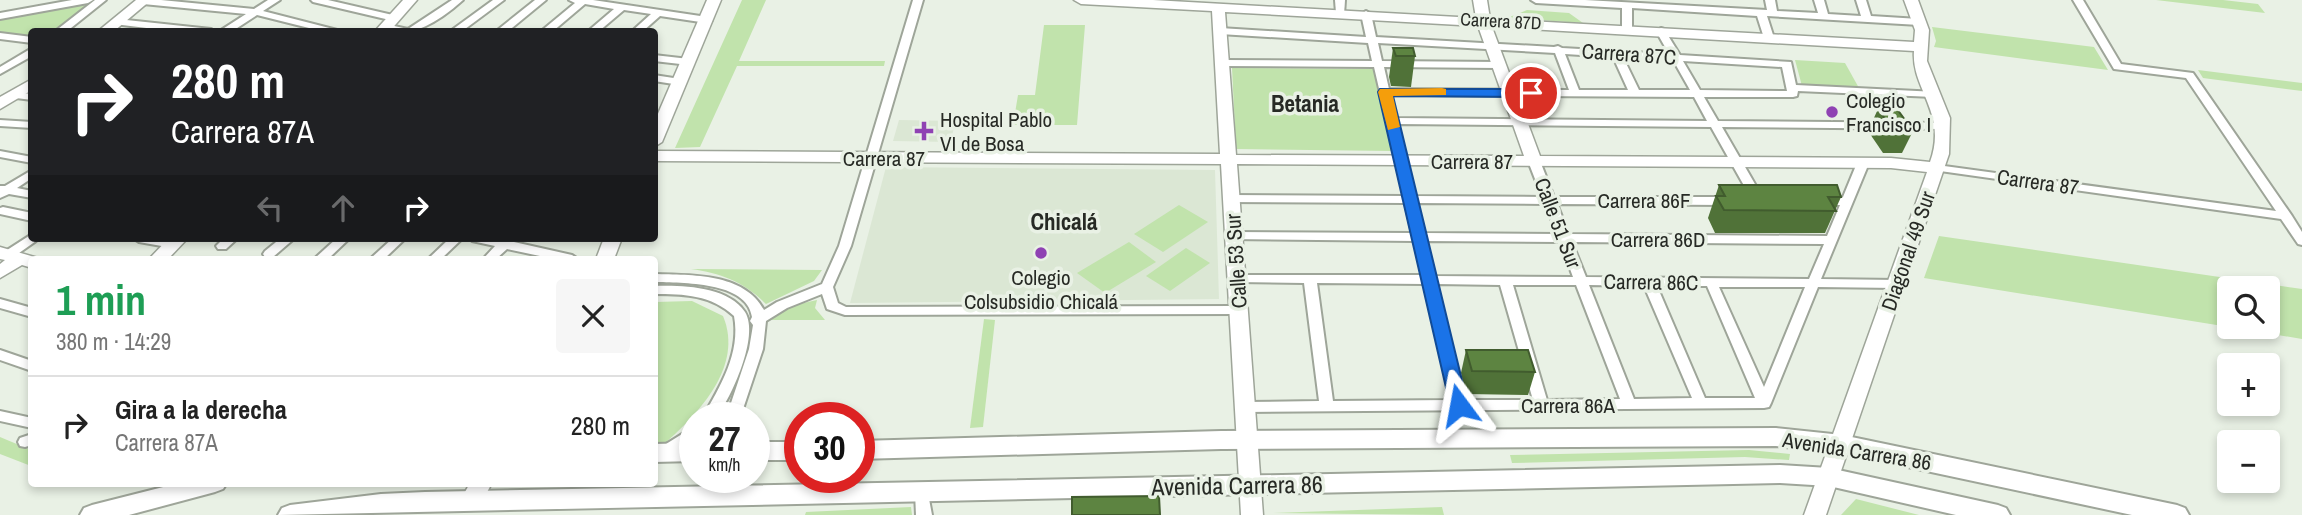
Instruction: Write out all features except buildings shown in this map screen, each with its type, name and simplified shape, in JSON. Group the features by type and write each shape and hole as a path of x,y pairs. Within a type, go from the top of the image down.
{"main road":[{"name":"Avenida Carrera 86","path":"875,450 1248,440 1745,437 1842,444 2177,515"},
{"path":"659,453 679,452"},
{"name":"Avenida Carrera 86","path":"290,515 381,503 472,500 923,503 1250,485 1774,474 1829,477 1998,515"},
{"path":"92,515 200,487"}],"street":[{"path":"0,16 88,0"},
{"path":"64,28 101,0"},
{"path":"109,28 144,0 188,2 254,12 323,28"},
{"path":"220,8 233,0"},
{"path":"229,28 275,0"},
{"path":"320,0 354,9 387,25 410,0"},
{"path":"354,9 364,0"},
{"path":"417,28 458,0"},
{"path":"460,28 499,0"},
{"path":"505,28 541,0"},
{"path":"550,28 581,0 707,20"},
{"path":"658,133 714,0"},
{"path":"918,0 845,246 827,287 832,306 845,311 1239,310"},
{"name":"Carrera 87D","path":"1081,0 1218,7 1341,7 1366,14 1921,47"},
{"name":"Calle 51 Sur","path":"1480,0 1483,20 1534,161 1629,404"},
{"path":"1540,0 1722,5 1761,13 1919,22"},
{"path":"1770,0 1773,14"},
{"path":"1819,0 1824,17"},
{"path":"1861,0 1867,19"},
{"name":"Diagonal 49 Sur","path":"1815,515 1937,168 1944,126 1920,61 1923,36 1911,0"},
{"path":"2078,0 2118,67 2189,75 2302,241"},
{"path":"1627,29 1632,4"},
{"path":"597,28 622,7"},
{"name":"Calle 53 Sur","path":"1218,7 1252,515"},
{"path":"641,28 658,13"},
{"path":"1761,13 1769,37"},
{"path":"1366,14 1459,405"},
{"path":"117,22 173,28"},
{"name":"Carrera 87C","path":"1220,31 1492,44 1787,64 1792,91"},
{"path":"1661,31 1737,162"},
{"path":"3,38 28,40"},
{"path":"1558,49 1575,93"},
{"path":"1616,53 1635,93"},
{"path":"0,71 28,54"},
{"path":"658,58 689,62"},
{"path":"1222,63 1499,65"},
{"path":"658,79 680,82"},
{"path":"6,99 28,85"},
{"path":"1385,92 1697,94 1792,91 1933,94"},
{"path":"6,99 28,97"},
{"path":"1392,121 1944,126"},
{"path":"0,123 28,125"},
{"path":"0,154 28,159"},
{"name":"Carrera 87","path":"658,156 1863,163 1937,168 2286,216"},
{"name":"Carrera 86F","path":"1231,199 1765,201 1737,162"},
{"path":"1764,403 1863,163"},
{"path":"2,191 28,175"},
{"path":"2,191 28,194"},
{"path":"1809,201 1847,201"},
{"path":"3,211 28,216"},
{"name":"Carrera 86D","path":"1234,236 1831,240"},
{"path":"12,260 28,242"},
{"path":"161,256 175,242"},
{"path":"269,254 284,242"},
{"path":"323,256 339,242"},
{"path":"379,256 395,242"},
{"path":"437,256 453,242"},
{"path":"492,256 506,242"},
{"path":"511,242 561,256"},
{"path":"658,278 692,279 721,284 745,295 754,304 760,318 759,333 738,402"},
{"name":"Carrera 86C","path":"1237,278 1897,284"},
{"path":"1310,279 1327,407"},
{"path":"1505,280 1542,405"},
{"path":"1649,282 1701,404"},
{"path":"1711,282 1764,403"},
{"path":"744,333 760,318 782,305 827,287"},
{"path":"658,290 695,290 714,295 740,314 744,333 721,402"},
{"path":"0,303 28,312"},
{"path":"0,355 28,365"},
{"name":"Carrera 86A","path":"1245,407 1764,403"},
{"path":"0,416 28,422"},
{"path":"659,453 679,441"}],"shaded area":[{"name":"Hospital Pablo VI de Bosa","path":"899,120 955,121 951,142 893,141"},
{"name":"Colegio Colsubsidio Chicalá","path":"886,167 1215,170 1219,299 850,303"}],"green space":[{"path":"742,0 766,0 739,61 885,61 884,66 737,66 700,147 675,148"},
{"path":"2156,0 2223,0 2258,4 2265,13"},
{"path":"96,1 61,28 28,28 28,38 0,34 0,19"},
{"path":"1527,10 1569,13 1583,23 1507,18"},
{"path":"1044,25 1085,25 1077,125 1013,125 1018,95 1035,95"},
{"path":"1932,27 2094,47 2108,70 1934,47 1936,41"},
{"path":"1795,60 1845,63 1859,88 1802,86"},
{"path":"1232,68 1374,69 1392,151 1236,149"},
{"path":"2198,70 2302,83 2302,91 2203,78"},
{"path":"1179,205 1208,222 1163,252 1134,234"},
{"path":"1939,236 2217,277 2217,325 1924,278"},
{"path":"1129,242 1156,262 1105,293 1077,273"},
{"path":"1186,248 1210,263 1170,291 1146,276"},
{"path":"691,269 822,270 814,281 766,304 732,280"},
{"path":"2280,286 2302,289 2302,339 2280,335"},
{"path":"817,300 815,308 825,320 771,320 790,306"},
{"path":"692,301 723,316 728,335 728,353 715,387 705,402 679,402 679,430 665,443 658,443 658,302"},
{"path":"984,319 995,320 983,427 970,428"},
{"path":"0,437 28,449 28,465 0,454"},
{"path":"1749,450 1790,454 1789,460 1745,457 1512,463 1510,455"},
{"path":"1856,499 1919,515 1841,515"},
{"path":"911,507 912,515 805,515 806,512"},
{"path":"1442,507 1444,515 1273,513"}],"slow traffic":[{"path":"1393,127 1385,92 1442,92"}],"place":[{"name":"Colegio Francisco I","path":"1832,112"},
{"name":"Hospital Pablo VI de Bosa","path":"924,131"},
{"name":"Colegio Colsubsidio Chicalá","path":"1041,253"}],"district":[{"name":"Betania","path":"1305,103"},
{"name":"Chicalá","path":"1064,221"}],"route":[{"path":"1459,405 1385,92 1531,93"}]}
